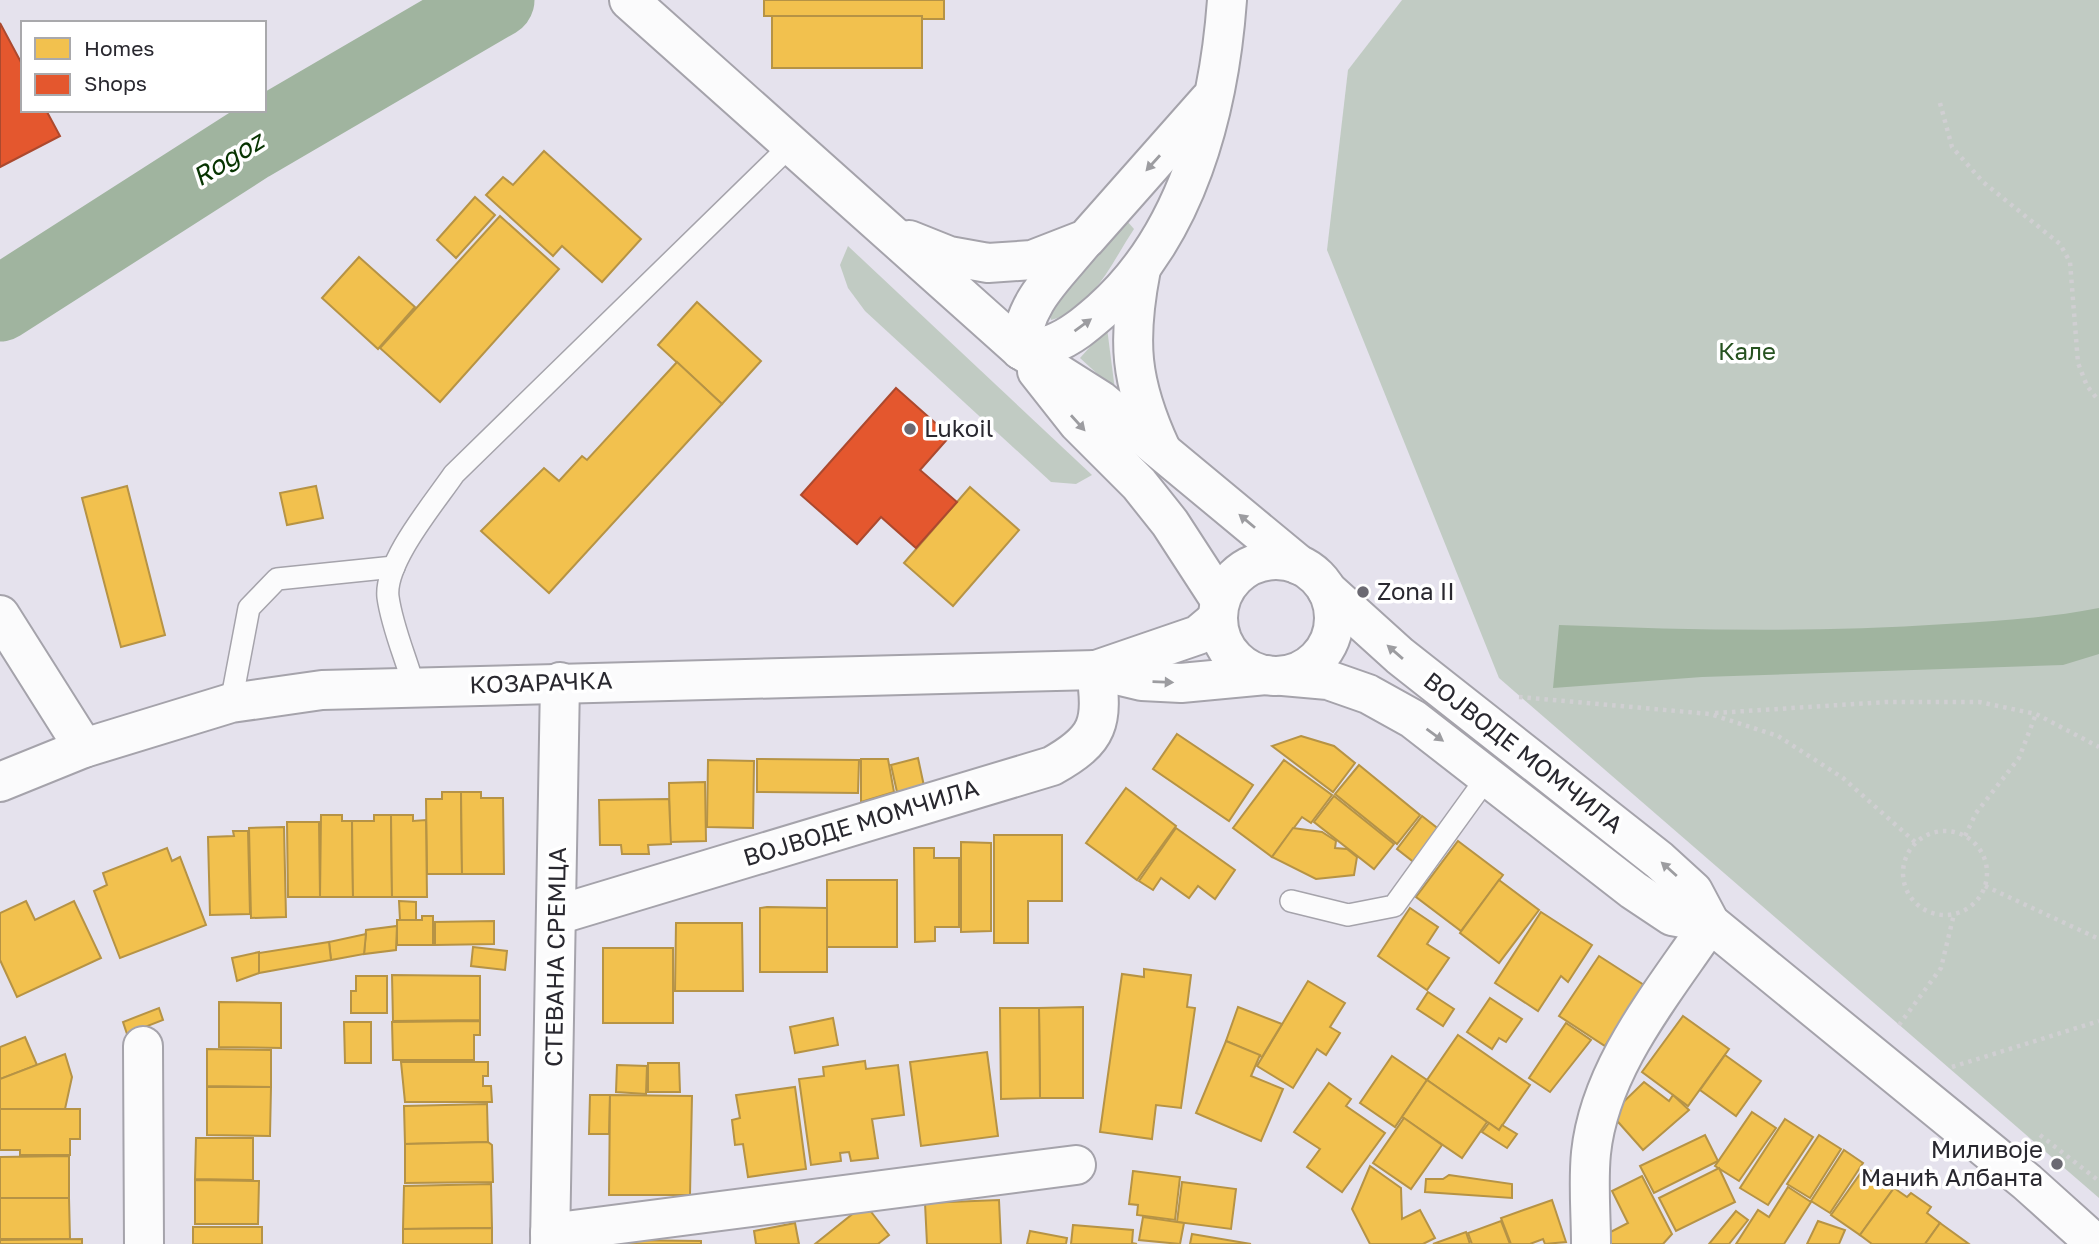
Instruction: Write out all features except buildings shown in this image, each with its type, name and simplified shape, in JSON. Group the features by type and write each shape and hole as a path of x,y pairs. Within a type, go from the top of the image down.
{"main road":[{"path":"629,0 1021,350 1100,400 1315,576 1327,590 1333,608 1333,627 1328,645 1316,660 1301,671 1275,676 1247,669 1231,656 1221,639 1219,610 1230,582 1244,569 1261,562 1280,560 1299,565"},
{"path":"1021,350 1052,344 1082,328 1112,302 1141,269 1191,176 1215,93 1224,45 1227,0"},
{"path":"1215,93 1086,239 1029,309 1021,329 1021,350 1077,423 1139,484 1170,523 1219,610"},
{"path":"887,231 948,256 988,263 1032,260 1086,239"},
{"path":"1141,269 1132,317 1132,351 1143,411 1161,449"},
{"name":"ВОЈВОДЕ МОМЧИЛА","path":"1327,590 1401,656 1659,860 1693,891 1710,923 2027,1182 2096,1244"},
{"name":"КОЗАРАЧКА","path":"1096,670 1198,635 1219,610"},
{"path":"0,615 83,748"},
{"name":"КОЗАРАЧКА","path":"0,782 83,748 231,704 322,690 1096,670 1142,681 1181,682 1275,676"},
{"name":"ВОЈВОДЕ МОМЧИЛА","path":"557,915 1052,766 1081,750 1096,728 1100,704 1096,670"},
{"name":"ВОЈВОДЕ МОМЧИЛА","path":"1275,676 1328,680 1368,694 1413,719 1672,916 1710,923"},
{"name":"СТЕВАНА СРЕМЦА","path":"560,682 550,1238 1076,1165"},
{"path":"1591,1244 1591,1152 1607,1087 1633,1038 1710,923"},
{"path":"143,1046 144,1244"}],"lane":[{"path":"414,687 388,596 394,567 454,474 791,145"},
{"path":"231,704 249,608 262,591 277,579 394,567"},
{"path":"1291,901 1348,915 1394,906 1488,776"}],"path":[{"path":"1940,103 1952,147 1983,182 2060,244 2070,262 2078,363 2087,386 2099,401"},
{"path":"1507,696 1710,714 1886,702 1979,702 2036,713 2099,747"},
{"path":"1965,836 1976,813 2018,758 2036,713"},
{"path":"1710,714 1778,736 1843,778 1915,842"},
{"path":"1939,831 1965,836 1977,845 1984,858 1985,886 1979,899 1968,909 1954,914 1940,915 1925,911 1907,892 1902,866 1915,842 1939,831"},
{"path":"1985,886 2099,939"},
{"path":"1899,1026 1941,968 1954,914"},
{"path":"1952,1068 2099,1021"}],"green space":[{"name":"Кале","path":"1402,0 2099,0 2099,1198 1499,678 1327,250 1348,70"},
{"path":"1127,221 1134,229 1100,283 1078,306 1051,320 1048,309"},
{"path":"848,246 1092,475 1076,484 1051,482 865,311 848,288 840,265"},
{"path":"1107,328 1115,390 1080,358"}],"shaded area":[{"path":"2099,608 2099,654 2063,665 1702,677 1553,688 1559,625 1849,629 2004,620"}],"waterway":[{"name":"Rogoz","path":"0,304 250,144 497,0"},
{"path":"0,285 36,281"}],"place":[{"name":"Lukoil","path":"910,429"},
{"name":"Zona II","path":"1363,592"},
{"name":"Миливоје Манић Албанта","path":"2057,1164"}]}
